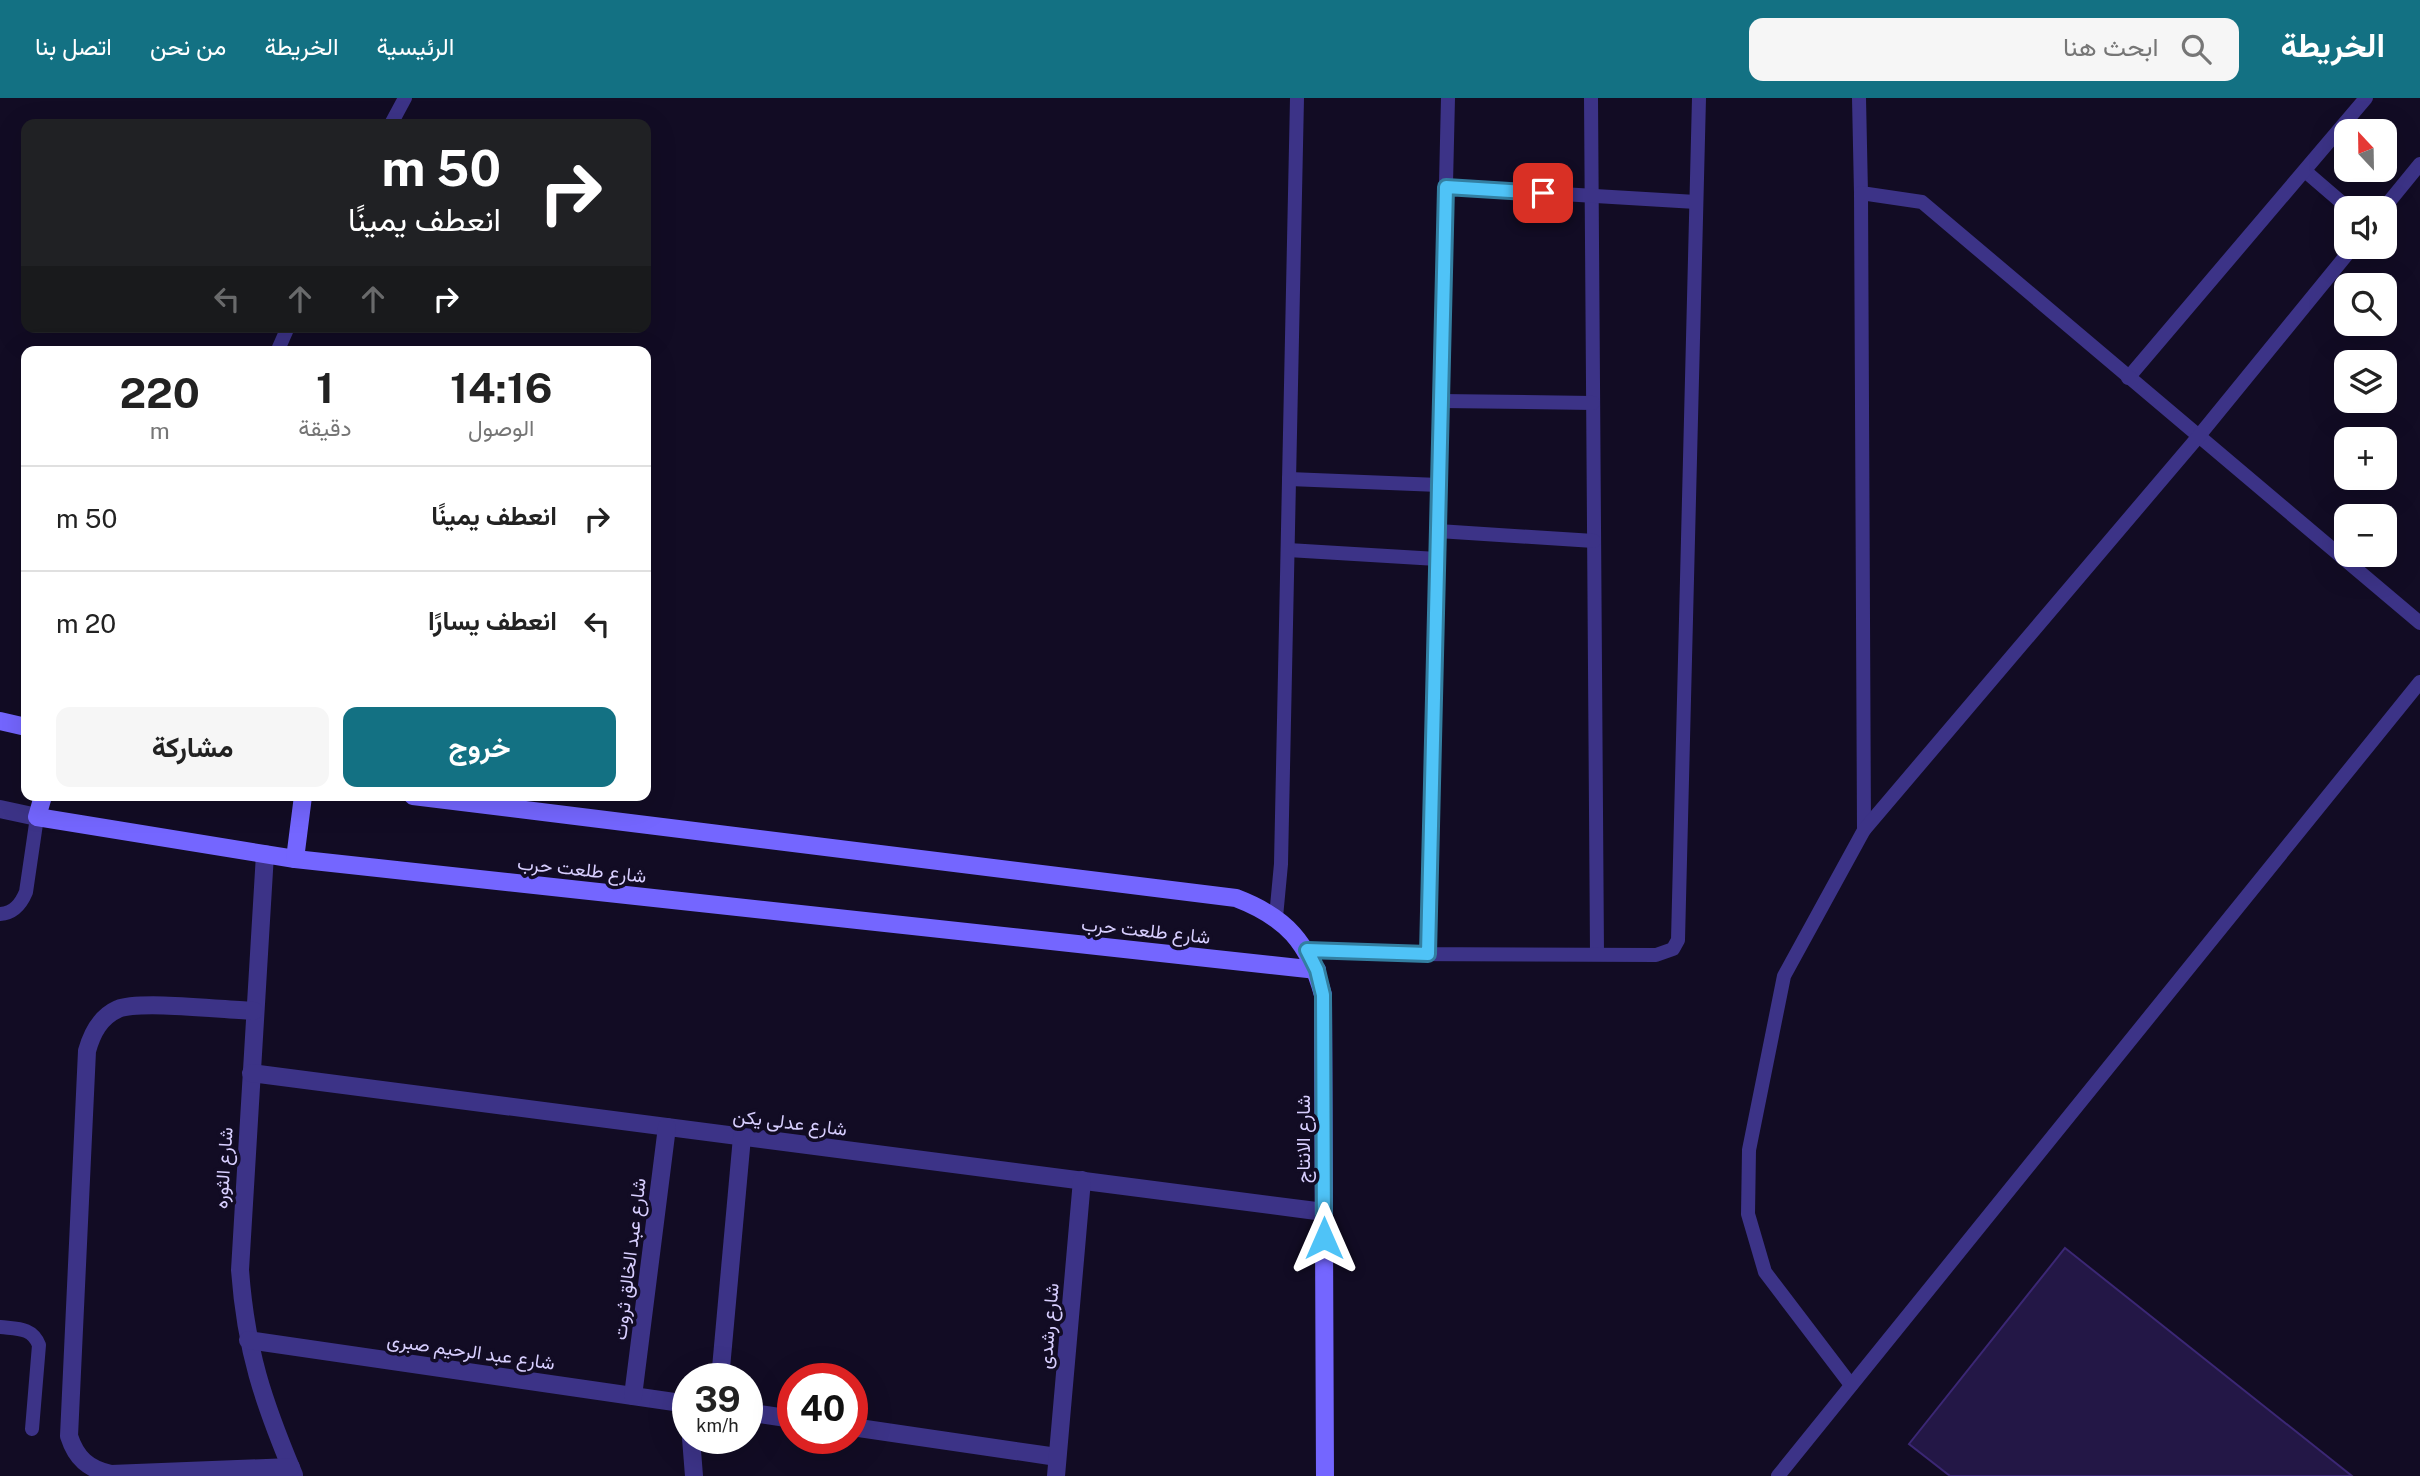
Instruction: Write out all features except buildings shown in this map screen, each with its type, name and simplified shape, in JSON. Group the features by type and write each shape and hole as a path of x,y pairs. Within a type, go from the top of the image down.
{"street":[{"path":"0,721 21,726"},
{"path":"0,809 37,817 42,801"},
{"path":"295,859 302,801"},
{"path":"453,801 1236,898 1276,917 1307,950 1317,970"},
{"name":"شارع طلعت حرب","path":"37,817 295,859 1317,970"},
{"name":"شارع الثوره","path":"265,854 240,1235 241,1282 248,1340 265,1405 293,1471"},
{"name":"شارع الانتاج","path":"1317,970 1323,995 1325,1476"},
{"path":"254,1011 131,1005 106,1016 91,1038 87,1051 69,1436 79,1458 99,1472 111,1474 293,1471"},
{"name":"شارع عدلى يكن","path":"251,1073 1324,1212"},
{"name":"شارع عبد الخالق ثروت","path":"634,1396 667,1127"},
{"path":"721,1363 742,1136"},
{"name":"شارع رشدى","path":"1056,1476 1082,1180"},
{"name":"شارع عبد الرحيم صبرى","path":"248,1340 672,1402"},
{"path":"868,1429 1057,1457"},
{"path":"692,1454 694,1476"}],"lane":[{"path":"394,119 405,98"},
{"path":"1276,917 1280,864 1297,98"},
{"path":"1428,954 1448,98"},
{"path":"1591,98 1597,954"},
{"path":"1307,950 1428,954 1665,954 1673,949 1678,940 1699,98"},
{"path":"1859,98 1864,830"},
{"path":"2128,378 2366,98"},
{"path":"2394,196 2420,164"},
{"path":"2305,171 2334,196"},
{"path":"1446,187 1696,202"},
{"path":"1861,193 1922,202 2420,623"},
{"path":"1852,1385 1765,1272 1748,1214 1749,1150 1784,976 1864,830 2198,437 2343,259"},
{"path":"1441,401 1593,403"},
{"path":"1289,479 1439,485"},
{"path":"1438,531 1594,541"},
{"path":"1288,550 1437,559"},
{"path":"1778,1476 2420,682"},
{"path":"0,914 14,909 22,902 26,892 37,817"},
{"path":"0,1327 27,1330 33,1333 39,1345 32,1429"}],"route":[{"path":"1324,1238 1323,995 1317,970 1307,950 1428,954 1446,187 1543,193"}]}
